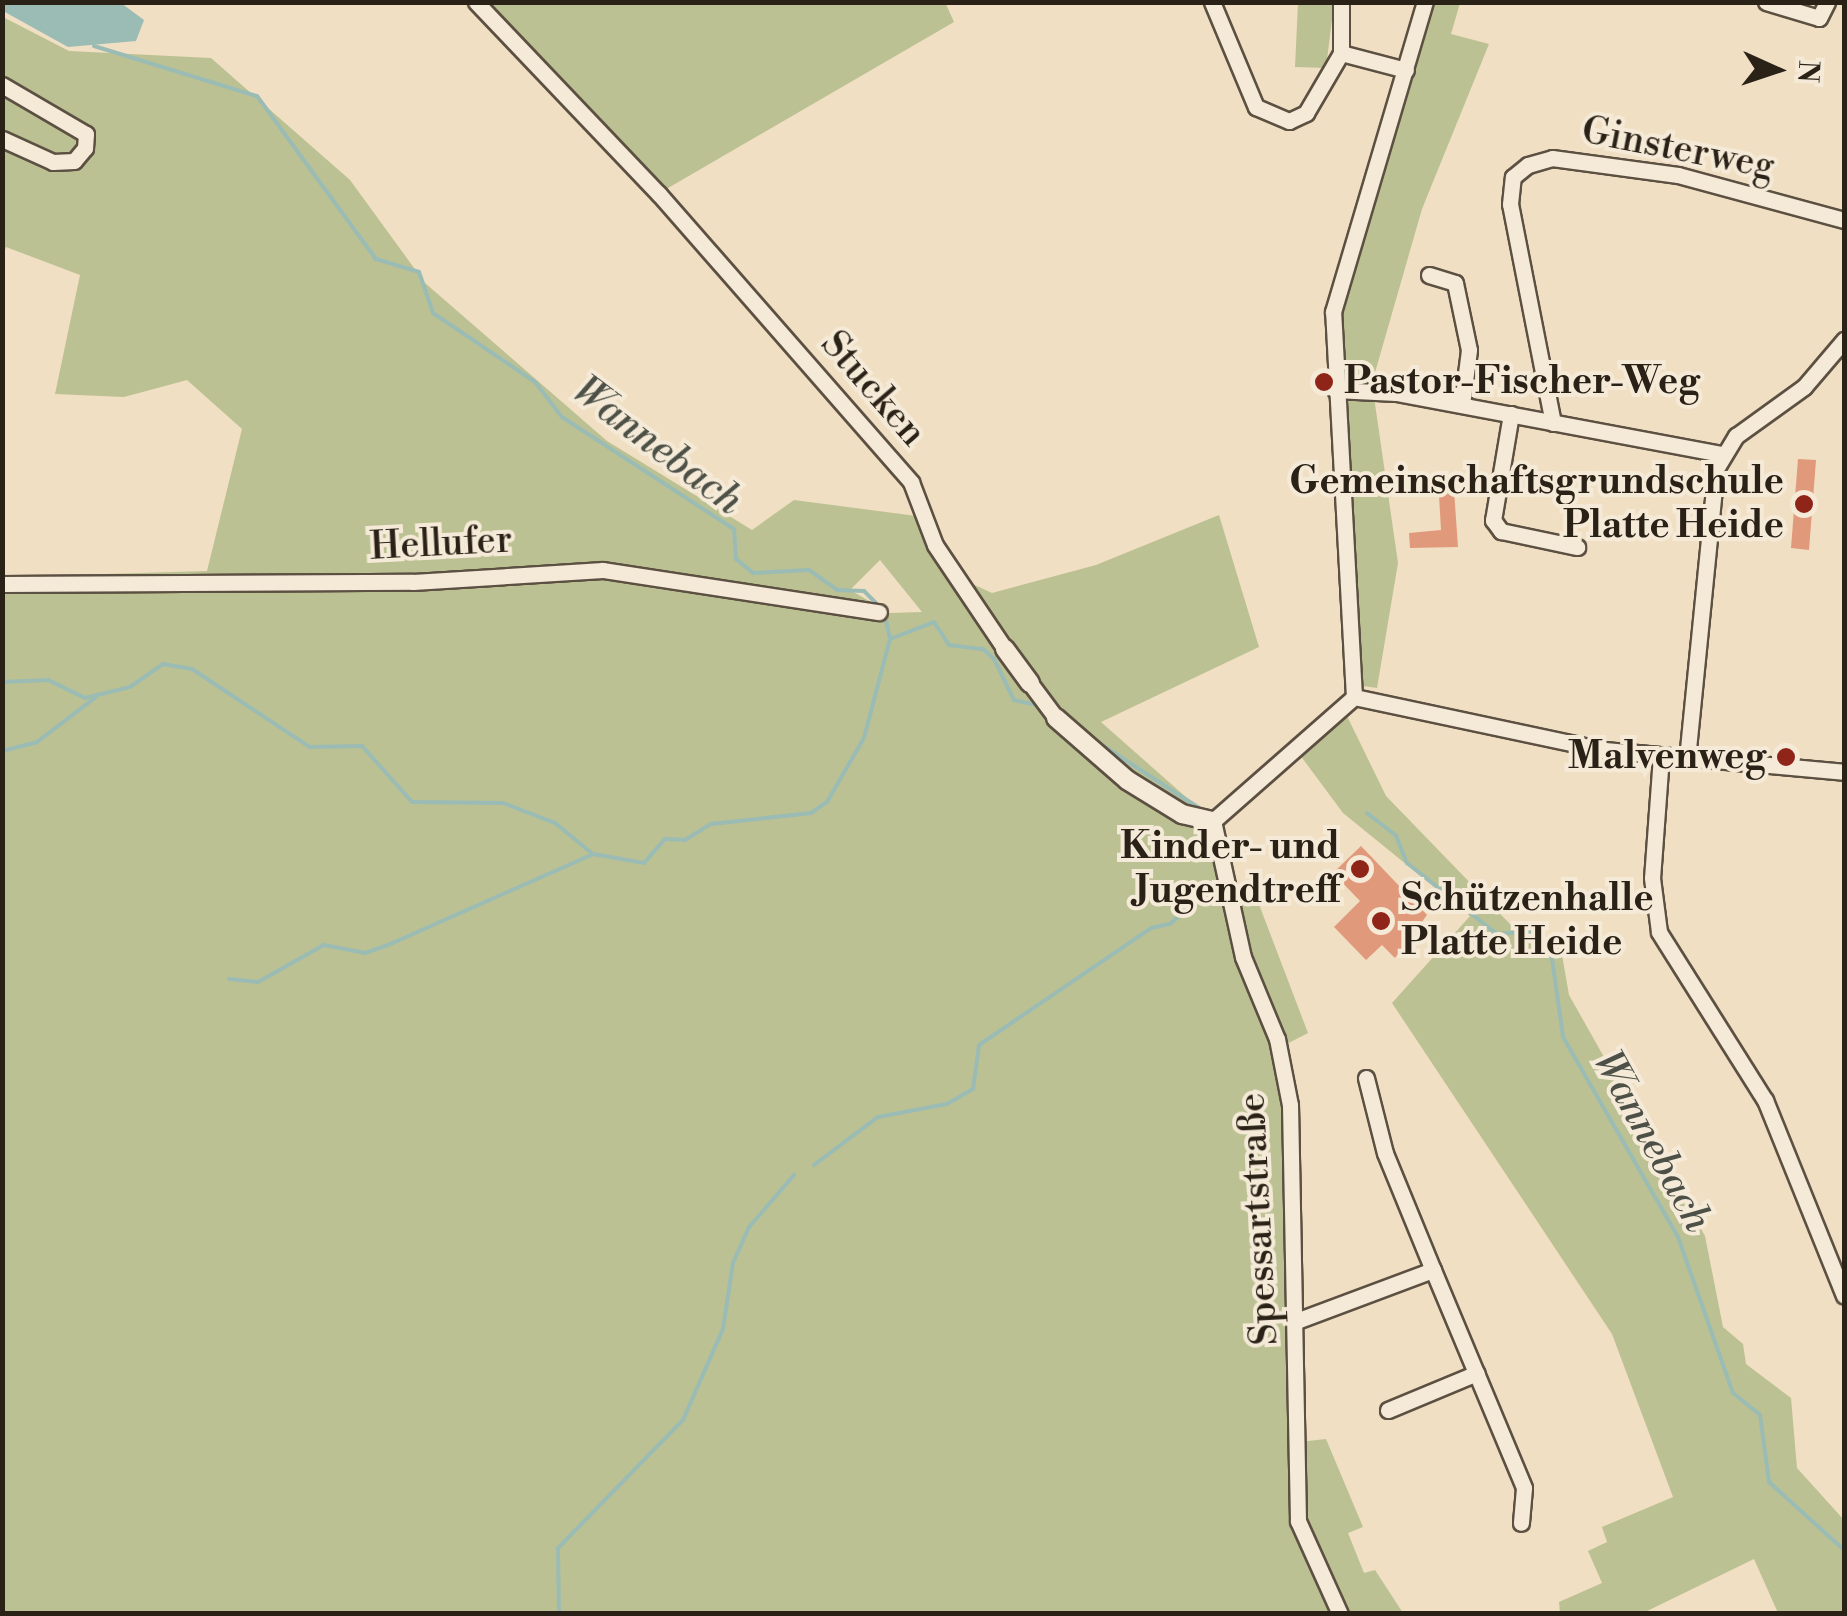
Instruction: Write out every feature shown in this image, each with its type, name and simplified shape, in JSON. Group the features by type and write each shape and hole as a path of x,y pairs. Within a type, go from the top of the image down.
{"street":[{"name":"Stucken","path":"476,2 659,194 911,482 935,546 1005,649"},
{"path":"1212,2 1256,107 1271,119 1306,112 1341,53 1341,2"},
{"path":"1354,697 1335,390 1336,291 1425,2"},
{"path":"1766,2 1819,18 1827,2"},
{"path":"1341,53 1406,70"},
{"path":"2,86 86,134 85,148 74,161 53,162 2,139"},
{"name":"Ginsterweg","path":"1553,423 1510,204 1513,177 1528,165 1552,158 1678,175 1844,220"},
{"path":"1429,275 1456,283 1469,350 1462,405"},
{"path":"1687,759 1707,509 1723,454 1816,376 1844,340"},
{"path":"1335,390 1462,405 1723,454"},
{"path":"1510,414 1494,520 1501,530 1577,548"},
{"name":"Hellufer","path":"2,584 413,582 603,570 879,612"},
{"path":"1005,649 1056,718 1127,780 1182,814 1213,821 1354,697"},
{"path":"1354,697 1661,756 1844,772"},
{"path":"1661,756 1652,878 1659,932 1765,1100 1844,1296"},
{"name":"Spessartstraße","path":"1213,821 1243,956 1277,1040 1290,1106 1299,1320 1298,1520 1340,1614"},
{"path":"1366,1078 1385,1153 1524,1488 1521,1523"},
{"path":"1299,1320 1433,1270"},
{"path":"1388,1410 1476,1373"}],"green space":[{"path":"945,2 954,22 656,195 472,3"},
{"path":"1298,3 1334,3 1326,68 1295,67"},
{"path":"1429,3 1460,3 1451,34 1489,44 1422,209 1372,383 1398,563 1377,688 1363,686 1338,319"},
{"path":"3,17 69,51 211,58 350,180 425,283 607,441 752,530 794,500 924,517 966,581 992,593 1096,565 1219,515 1259,647 1101,722 1213,821 1232,906 1257,899 1308,1033 1279,1048 1290,1105 1299,1442 1326,1439 1363,1527 1348,1533 1364,1573 1375,1570 1403,1613 3,1613 3,577 207,571 242,429 187,380 124,397 55,394 80,275 6,247 3,255","holes":["880,560 922,612 890,613 850,590"]},
{"path":"1347,716 1386,796 1511,925 1561,949 1569,995 1705,1236 1723,1327 1743,1344 1746,1364 1791,1398 1797,1468 1844,1520 1844,1613 1778,1613 1754,1559 1643,1613 1560,1613 1559,1602 1602,1583 1588,1551 1607,1542 1602,1527 1673,1497 1612,1334 1392,1003 1470,916 1343,813 1300,755"}],"water":[{"path":"2,3 121,3 144,20 136,41 68,47 3,11"}],"building":[{"name":"Gemeinschaftsgrundschule Platte Heide","path":"1798,459 1816,460 1809,550 1791,548"},
{"path":"1453,476 1458,547 1410,548 1409,533 1441,530 1439,495 1404,497 1403,483"},
{"name":"Schützenhalle Platte Heide","path":"1361,846 1427,915 1395,958 1382,945 1366,960 1334,927 1360,901 1333,873"}],"waterway":[{"name":"Wannebach","path":"94,46 257,96 376,259 419,272 433,313 535,382 562,417 734,529 736,559 753,573 809,570 838,590 864,591 878,605"},
{"name":"Wannebach","path":"884,612 890,639 934,622 949,645 983,649 994,659 1014,700 1037,705"},
{"path":"2,682 48,680 85,698 130,687 163,664 192,669 310,747 362,746 412,802 503,803 555,823 593,854 644,863 665,839 685,840 711,824 811,813 827,802 864,738 890,639"},
{"path":"2,751 37,742 96,697"},
{"name":"Wannebach","path":"1096,741 1199,808"},
{"name":"Wannebach","path":"1367,813 1396,836 1407,863 1497,934 1530,931 1550,944 1563,1037 1678,1237 1733,1393 1760,1415 1769,1482 1844,1550"},
{"path":"229,979 258,982 324,945 365,953 593,854"},
{"path":"814,1165 878,1117 947,1104 973,1089 979,1045 1151,928 1170,924 1208,890"},
{"path":"559,1614 558,1548 683,1420 723,1329 733,1263 749,1227 794,1175"}],"place":[{"name":"Pastor-Fischer-Weg","path":"1324,382"},
{"name":"Gemeinschaftsgrundschule Platte Heide","path":"1804,504"},
{"name":"Malvenweg","path":"1786,757"},
{"name":"Kinder- und Jugendtreff","path":"1360,869"},
{"name":"Schützenhalle Platte Heide","path":"1381,921"}]}
